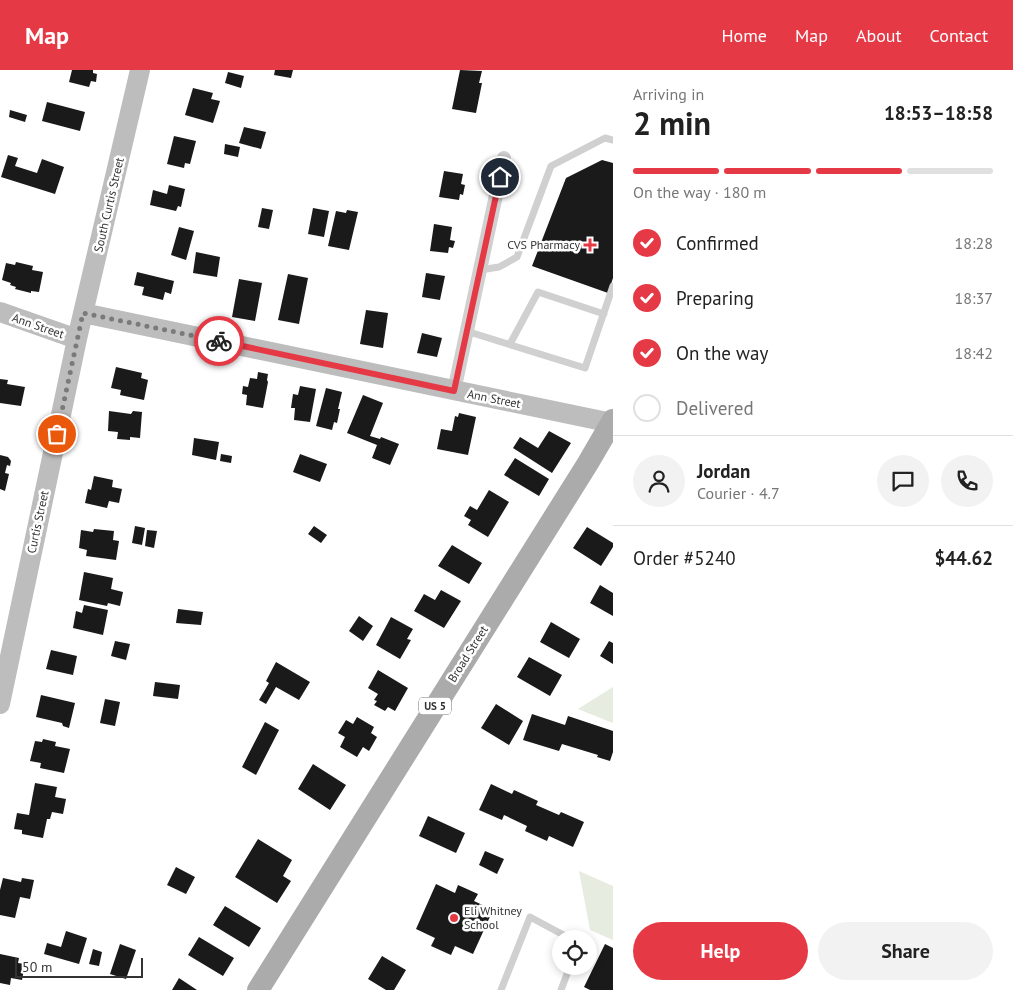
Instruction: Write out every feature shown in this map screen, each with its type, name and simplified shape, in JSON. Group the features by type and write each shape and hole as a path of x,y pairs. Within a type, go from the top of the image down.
{"main road":[{"name":"South Curtis Street","path":"77,339 140,70"},
{"name":"Ann Street","path":"0,312 77,339"},
{"name":"Ann Street","path":"83,313 454,391 612,421"},
{"name":"Curtis Street","path":"0,704 77,339"},
{"name":"Broad Street","path":"258,990 588,463 612,421"}],"street":[{"path":"454,391 504,158"}],"lane":[{"path":"479,270 499,267 517,257 551,166 605,138 613,140"},
{"path":"466,331 586,368 613,286"},
{"path":"510,344 538,292 604,314"},
{"path":"501,990 530,917 554,930"},
{"path":"561,990 567,975"}],"shaded area":[{"path":"613,687 613,723 578,709"},
{"path":"579,871 613,886 613,940 597,933 597,930 590,930"}],"building":[{"path":"72,70 93,70 93,73 97,74 96,82 91,81 89,87 69,82"},
{"path":"275,70 293,70 291,78 274,75"},
{"path":"460,70 482,71 479,83 482,83 476,113 452,109"},
{"path":"228,72 244,76 241,88 225,83"},
{"path":"193,88 213,93 211,99 220,101 213,123 185,115"},
{"path":"47,102 85,112 80,131 42,121"},
{"path":"10,110 27,115 25,122 9,117"},
{"path":"244,127 266,132 261,149 239,143"},
{"path":"174,136 196,141 190,164 185,163 184,168 167,164"},
{"path":"225,144 240,147 238,157 224,154"},
{"path":"8,155 18,158 15,166 37,173 42,159 64,167 55,194 1,177"},
{"path":"602,160 613,163 613,278 608,293 532,266 566,178"},
{"path":"444,171 463,174 461,184 465,185 463,195 460,194 459,200 439,197"},
{"path":"169,185 185,189 181,207 178,206 176,211 150,205 153,190 167,194"},
{"path":"262,208 273,210 269,229 258,227"},
{"path":"313,208 329,211 324,237 308,234"},
{"path":"347,210 358,212 349,250 328,246 336,211 346,213"},
{"path":"434,224 452,227 450,240 455,241 453,248 449,247 448,253 430,251"},
{"path":"179,227 194,231 186,260 171,255"},
{"path":"196,252 220,257 217,277 193,273"},
{"path":"16,262 33,266 32,270 43,272 39,292 31,291 31,293 15,289 16,287 10,285 11,283 2,280 6,263 15,265"},
{"path":"137,272 174,281 171,294 165,292 163,300 142,295 144,287 134,285"},
{"path":"426,273 445,276 440,300 422,297"},
{"path":"288,274 308,278 299,324 278,320"},
{"path":"239,279 262,283 255,321 232,317"},
{"path":"366,310 388,313 383,348 360,344"},
{"path":"422,333 442,338 437,357 417,353"},
{"path":"116,367 142,373 141,378 148,380 144,400 120,395 121,390 111,388"},
{"path":"258,372 268,374 263,408 246,405 247,395 242,394 243,386 248,387 250,378 257,379"},
{"path":"0,379 8,380 7,384 25,387 21,406 0,403"},
{"path":"300,386 316,389 310,422 294,420 295,408 291,408 293,394 298,395"},
{"path":"326,388 342,392 337,423 334,422 332,430 316,426"},
{"path":"363,395 383,403 370,436 380,439 381,437 399,444 390,465 372,458 377,445 347,433"},
{"path":"109,411 131,414 133,411 142,412 140,438 130,437 130,440 117,439 118,432 108,431"},
{"path":"459,413 476,417 468,455 437,449 441,429 452,431 455,416 458,417"},
{"path":"549,431 571,443 552,473 513,448 520,437 538,448"},
{"path":"194,438 219,442 216,460 192,455"},
{"path":"221,454 232,456 231,463 220,461"},
{"path":"300,454 327,464 320,482 293,472"},
{"path":"0,455 8,457 11,461 10,466 7,465 5,473 9,474 5,491 0,489"},
{"path":"515,458 549,479 539,496 504,475"},
{"path":"94,476 113,480 112,487 122,489 119,503 109,501 107,508 85,503 88,489 91,490"},
{"path":"489,490 509,502 488,537 468,525 471,520 464,516 470,506 477,510"},
{"path":"135,526 145,528 142,545 132,543"},
{"path":"314,526 327,535 321,543 308,534"},
{"path":"587,527 613,543 613,547 601,566 573,548"},
{"path":"94,529 114,531 113,540 119,541 116,560 86,556 87,550 79,548 81,530 93,532"},
{"path":"147,530 157,531 154,548 145,546"},
{"path":"452,545 482,563 469,584 438,566"},
{"path":"84,572 113,578 111,589 123,592 120,606 108,603 107,606 79,600"},
{"path":"600,585 613,593 613,616 590,603"},
{"path":"441,590 461,601 444,628 414,611 424,594 435,600"},
{"path":"84,605 108,610 103,635 73,628 76,611 82,613"},
{"path":"178,609 203,612 201,625 176,623"},
{"path":"359,616 373,626 363,641 349,631"},
{"path":"391,617 413,629 407,639 411,640 400,659 376,645"},
{"path":"551,622 580,639 569,658 540,642"},
{"path":"115,641 130,644 126,660 111,656"},
{"path":"609,641 613,643 613,664 600,656"},
{"path":"51,650 77,656 73,675 46,669"},
{"path":"529,657 562,675 550,696 517,677"},
{"path":"276,662 310,682 299,700 276,687 266,704 259,700 269,683 266,681"},
{"path":"378,670 408,688 395,711 388,707 385,711 374,705 377,701 374,700 378,694 368,688"},
{"path":"155,682 180,685 178,699 153,696"},
{"path":"41,695 75,703 69,728 63,726 62,723 36,717"},
{"path":"105,699 120,702 115,726 100,723"},
{"path":"496,704 523,721 509,745 481,728"},
{"path":"532,714 565,725 568,716 613,731 613,752 610,761 597,757 598,755 562,744 559,751 523,740"},
{"path":"357,717 374,727 371,733 377,737 369,751 363,747 357,757 340,747 345,737 338,733 346,720 353,724"},
{"path":"265,722 279,730 256,775 242,767"},
{"path":"43,739 56,742 55,746 70,749 64,773 40,768 41,763 30,761 35,741 42,742"},
{"path":"313,764 346,785 330,810 298,789"},
{"path":"35,783 57,787 55,797 66,799 63,814 52,812 50,819 47,819 43,838 22,834 22,830 14,829 17,813 29,815"},
{"path":"491,784 512,794 514,790 538,801 536,805 559,815 561,812 584,822 573,847 549,836 547,841 525,831 527,826 504,815 502,820 479,810"},
{"path":"428,816 465,833 456,853 419,836"},
{"path":"258,839 292,860 283,876 291,881 277,903 235,877"},
{"path":"485,851 504,859 497,874 479,865"},
{"path":"176,867 195,877 186,894 167,885"},
{"path":"3,878 21,882 22,878 34,880 30,899 20,897 15,918 0,915 0,890"},
{"path":"436,884 455,893 458,885 478,894 474,901 493,910 473,954 455,946 451,955 431,946 435,938 416,929"},
{"path":"225,906 261,928 249,947 213,925"},
{"path":"66,931 87,938 79,964 44,954 47,943 61,947"},
{"path":"199,937 234,958 223,976 188,955"},
{"path":"120,944 136,950 126,979 110,974"},
{"path":"605,944 613,948 613,990 590,990 584,987 590,975 597,975 597,960"},
{"path":"93,949 102,952 99,966 89,964"},
{"path":"0,954 19,958 18,963 25,964 22,980 11,978 10,985 0,983"},
{"path":"382,956 406,970 394,990 386,990 368,979"},
{"path":"179,978 197,990 172,990"}],"way so far":[{"path":"57,434 83,313 219,341"}],"place":[{"name":"CVS Pharmacy","path":"590,245"},
{"name":"Eli Whitney School","path":"454,918"}],"route":[{"path":"219,341 454,391 500,177"}]}
